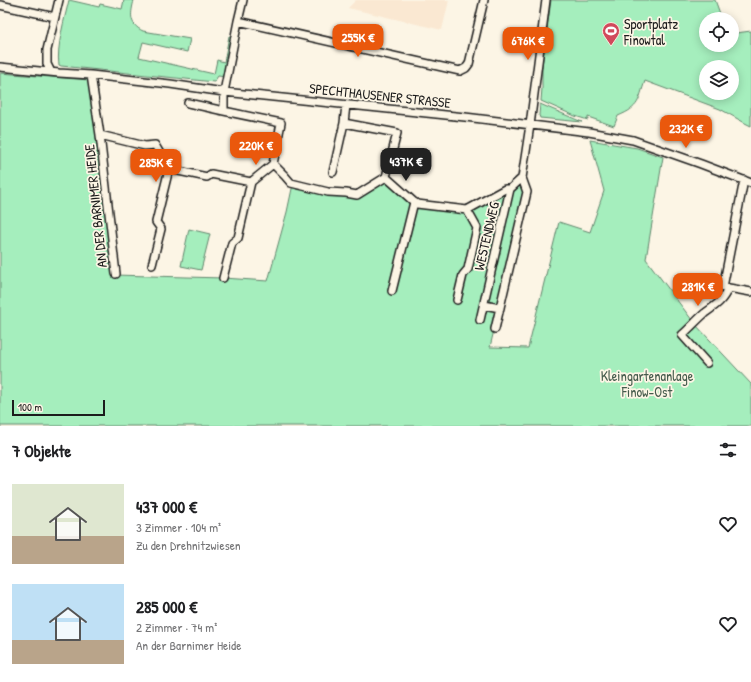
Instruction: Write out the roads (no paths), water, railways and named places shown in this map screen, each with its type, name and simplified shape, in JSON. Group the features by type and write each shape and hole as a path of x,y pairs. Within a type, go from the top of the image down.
{"street":[{"path":"51,72 47,64 47,50 59,0"},
{"path":"224,111 224,92 243,0"},
{"path":"238,21 460,71 466,68 469,64 484,0"},
{"path":"495,329 527,192 522,178 546,0"},
{"path":"0,5 55,17"},
{"name":"SPECHTHAUSENER STRASSE","path":"0,67 91,75 224,92 476,118 589,132 633,140 748,181"},
{"name":"AN DER BARNIMER HEIDE","path":"91,75 100,135 116,274"},
{"path":"188,103 281,123 273,164 251,182 238,238 232,243 223,278"},
{"path":"333,172 344,123 346,105"},
{"path":"273,164 292,183 328,192 357,195 386,177 397,133 344,123"},
{"name":"AN DER BARNIMER HEIDE","path":"100,135 145,146 155,145 169,169"},
{"path":"152,265 161,230 156,222 169,169 207,177 211,174 251,182"},
{"path":"386,177 417,204 467,210 505,189 510,189"},
{"name":"WESTENDWEG","path":"480,320 510,189 522,178"},
{"path":"707,363 682,335 718,303 726,292 725,287 748,181"},
{"path":"392,291 414,202"},
{"path":"457,300 463,274 468,269 477,228 467,210"},
{"path":"725,287 751,292"},
{"path":"484,305 500,308"}],"place":[{"name":"Sportplatz Finowtal","path":"611,46"}],"park label":[{"name":"Kleingartenanlage Finow-Ost","path":"647,384"}]}
